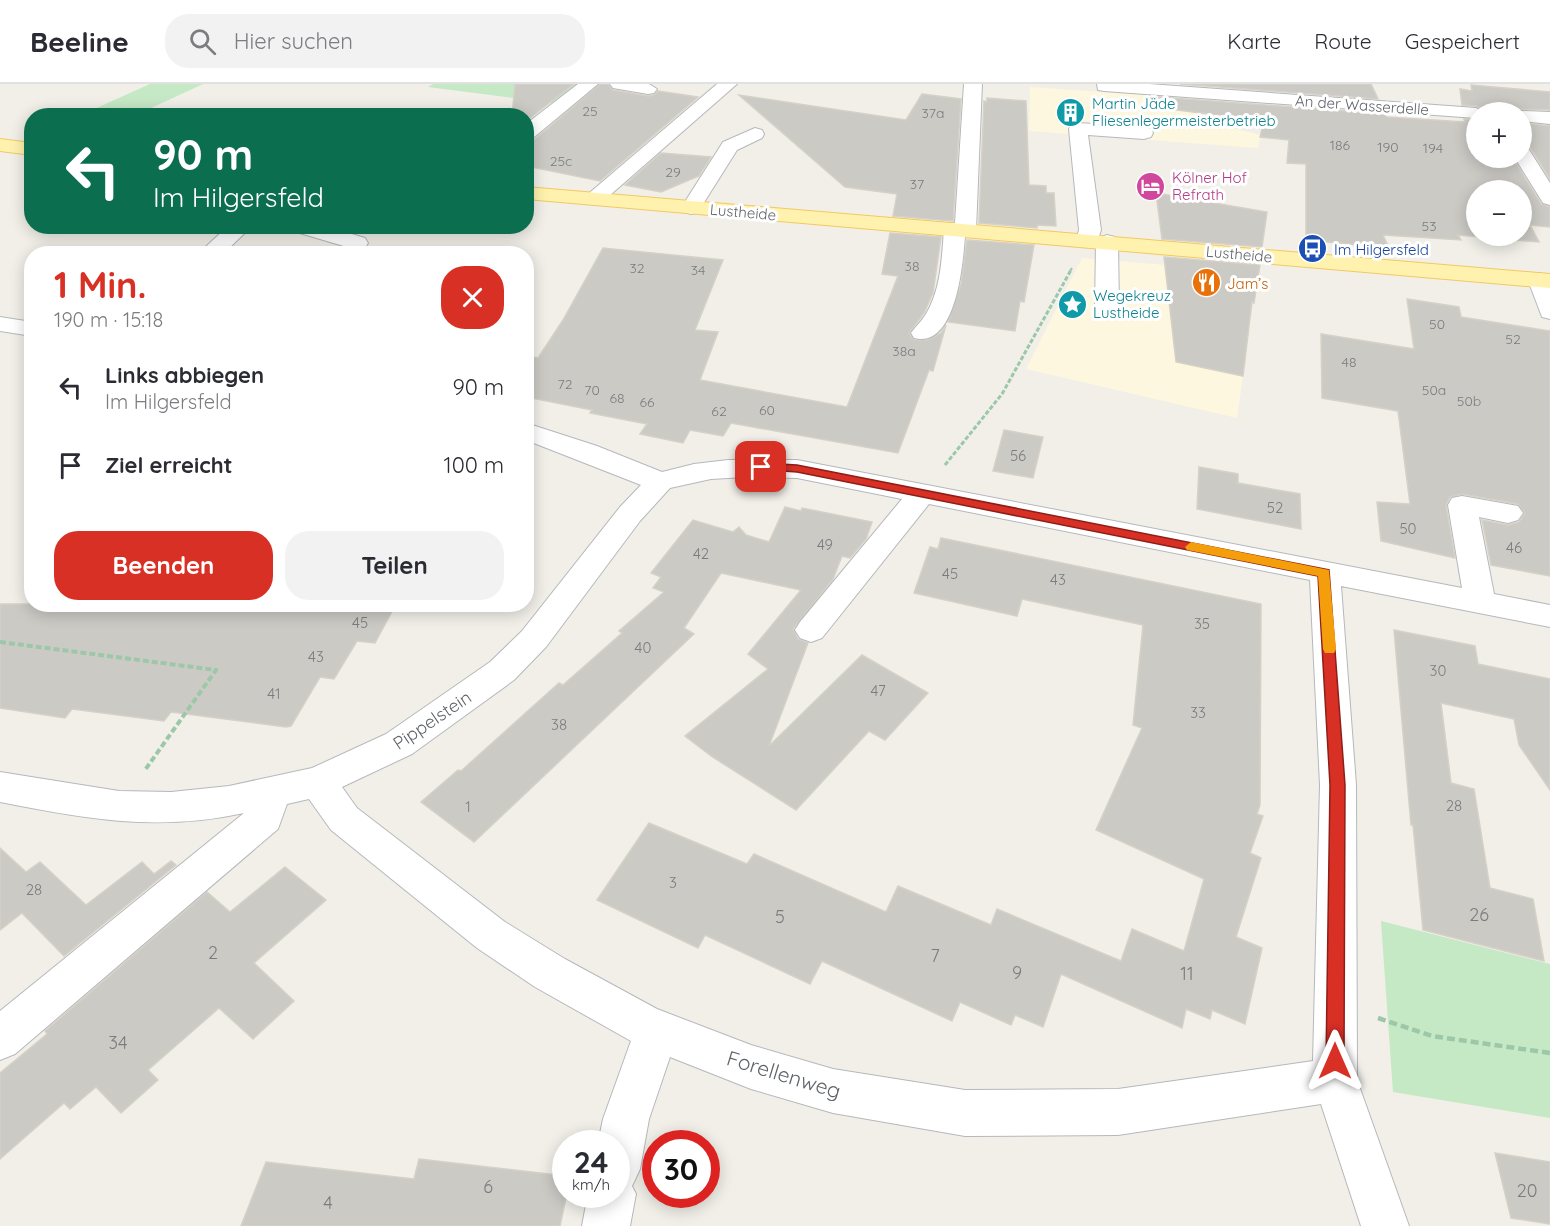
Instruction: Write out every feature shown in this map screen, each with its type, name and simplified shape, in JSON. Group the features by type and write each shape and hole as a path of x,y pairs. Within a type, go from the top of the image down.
{"main road":[{"path":"2,147 24,148"},
{"name":"Lustheide","path":"534,194 1544,280"}],"street":[{"path":"534,128 589,84"},
{"path":"619,84 648,89"},
{"path":"594,199 728,84"},
{"path":"923,333 936,321 946,295 960,230 973,84"},
{"name":"An der Wasserdelle","path":"1104,86 1131,86 1466,112"},
{"path":"1532,117 1550,118"},
{"path":"1107,309 1097,241 1090,230 1078,129 1144,133"},
{"path":"691,208 730,146 755,134"},
{"path":"1542,173 1550,199"},
{"path":"218,246 233,234"},
{"path":"328,234 357,243"},
{"path":"1544,280 1550,312"},
{"path":"0,324 24,328"},
{"path":"534,434 587,452 660,482 689,472 761,467 797,469 1550,616"},
{"name":"Pippelstein","path":"1,788 119,807 171,808 229,801 318,782 399,744 502,671 534,639 630,514 660,482"},
{"path":"811,630 922,494"},
{"path":"1480,602 1462,505 1508,513"},
{"path":"1325,573 1338,785 1335,1080 1385,1226"},
{"name":"Forellenweg","path":"318,782 344,819 491,935 550,974 657,1030 751,1067 833,1091 965,1113 1118,1112 1335,1080"},
{"path":"0,1039 265,818 272,792"},
{"path":"624,1130 657,1030"},
{"path":"606,1226 609,1208"}],"path":[{"path":"922,494 1002,394 1097,241"},
{"path":"0,642 216,670 119,807"},
{"path":"1335,1004 1432,1036 1550,1053"}],"shaded area":[{"path":"1030,87 1202,99 1199,120 1261,135 1258,148 1029,131"},
{"path":"1082,258 1248,272 1252,295 1251,320 1237,418 1026,369"}],"green space":[{"path":"150,84 203,84 151,108 97,108"},
{"path":"433,84 577,84 554,103 428,87"},
{"path":"1381,921 1550,964 1550,1118 1393,1092"}],"building":[{"path":"515,84 574,84 534,115 534,108 513,108"},
{"path":"600,84 608,84 613,90 648,96 658,91 698,97 600,181 534,168 534,140"},
{"path":"1180,84 1371,84 1378,99"},
{"path":"1471,85 1550,92 1550,110 1532,109 1532,102 1466,102 1466,105 1462,105 1460,89 1472,91"},
{"path":"922,94 961,99 953,221 893,216 897,194 845,187 739,95 906,120"},
{"path":"1146,96 1385,114 1387,117 1465,122 1464,119 1466,119 1466,168 1519,168 1526,180 1466,180 1466,236 1458,235 1461,240 1383,235 1389,248 1306,240 1306,164 1287,163 1289,140 1260,137 1264,121 1146,106"},
{"path":"987,98 1026,101 1029,185 1046,186 1046,193 1054,193 1056,226 1037,225 1037,228 979,223 984,101 987,102"},
{"path":"1532,124 1550,126 1550,179 1532,150"},
{"path":"661,153 711,157 699,176 661,192 625,185"},
{"path":"1532,189 1541,204 1550,207 1550,227 1532,225"},
{"path":"1156,193 1267,212 1262,247 1162,239"},
{"path":"1532,229 1539,242 1532,241"},
{"path":"890,233 941,237 933,293 924,313 909,333 914,340 928,340 941,333 946,325 933,371 929,370 898,453 731,423 723,436 690,430 683,443 640,434 647,424 534,399 534,357 538,358 563,320 603,248 723,260 695,330 718,332 700,380 847,407 898,276 882,274"},
{"path":"967,240 1034,245 1024,302 1020,301 1015,331 948,322 961,284"},
{"path":"1164,257 1260,265 1254,303 1252,302 1243,376 1176,362"},
{"path":"1407,299 1459,307 1461,317 1550,331 1550,576 1491,565 1482,520 1508,525 1519,522 1525,513 1518,504 1462,494 1450,497 1446,505 1455,558 1381,541 1377,502 1410,504 1398,411 1322,398 1321,334 1414,349"},
{"path":"1004,430 1043,437 1033,478 993,471"},
{"path":"1199,467 1238,474 1238,483 1300,494 1301,529 1197,509"},
{"path":"785,507 801,511 802,508 872,522 866,539 850,558 842,556 833,579 793,629 798,639 808,643 769,746 862,655 928,693 885,740 869,731 796,810 711,756 685,736 768,669 748,654 801,590 721,573 684,628 694,634 474,842 421,802 458,770 461,771 559,683 563,685 664,592 653,588 661,577 651,573 693,520 733,532 739,527 746,535 769,542"},
{"path":"941,538 1261,604 1260,805 1257,814 1263,816 1250,853 1261,858 1236,937 1262,948 1245,1024 1212,1010 1210,1019 1186,1009 1182,1028 1061,974 1043,1027 1015,1015 1011,1025 960,1002 952,1021 822,961 810,984 705,935 698,948 597,900 649,823 747,864 754,854 886,912 898,886 991,925 997,909 1121,961 1132,929 1184,951 1204,879 1096,830 1142,728 1133,725 1143,625 1022,599 1017,616 914,593 930,547 938,549"},
{"path":"0,604 24,604 24,612 392,612 375,643 357,641 334,679 320,677 291,726 171,712 164,721 72,709 65,718 0,708"},
{"path":"1394,630 1475,646 1478,664 1550,679 1550,790 1519,745 1514,719 1441,703 1451,783 1474,789 1490,888 1533,899 1544,961 1423,930 1413,825 1411,825"},
{"path":"0,848 26,872 40,862 86,905 142,862 154,874 171,861 176,865 64,956 22,913 0,930"},
{"path":"285,867 326,900 254,963 294,1001 253,1039 219,1008 148,1070 158,1080 121,1113 96,1087 70,1109 64,1103 0,1159 0,1073 47,1034 45,1031 207,892 230,912"},
{"path":"1495,1153 1550,1162 1550,1224 1511,1218"},
{"path":"419,1159 552,1174 552,1208 564,1208 560,1226 241,1226 266,1162 414,1179"}],"slow traffic":[{"path":"1191,547 1325,573 1329,649"}],"place":[{"name":"Martin Jäde Fliesenlegermeisterbetrieb","path":"1071,112"},
{"name":"Kölner Hof Refrath","path":"1151,186"},
{"name":"Im Hilgersfeld","path":"1313,249"},
{"name":"Jam’s","path":"1206,283"},
{"name":"Wegekreuz Lustheide","path":"1072,304"}],"route":[{"path":"761,467 797,469 1325,573 1338,785 1335,1061"}]}
